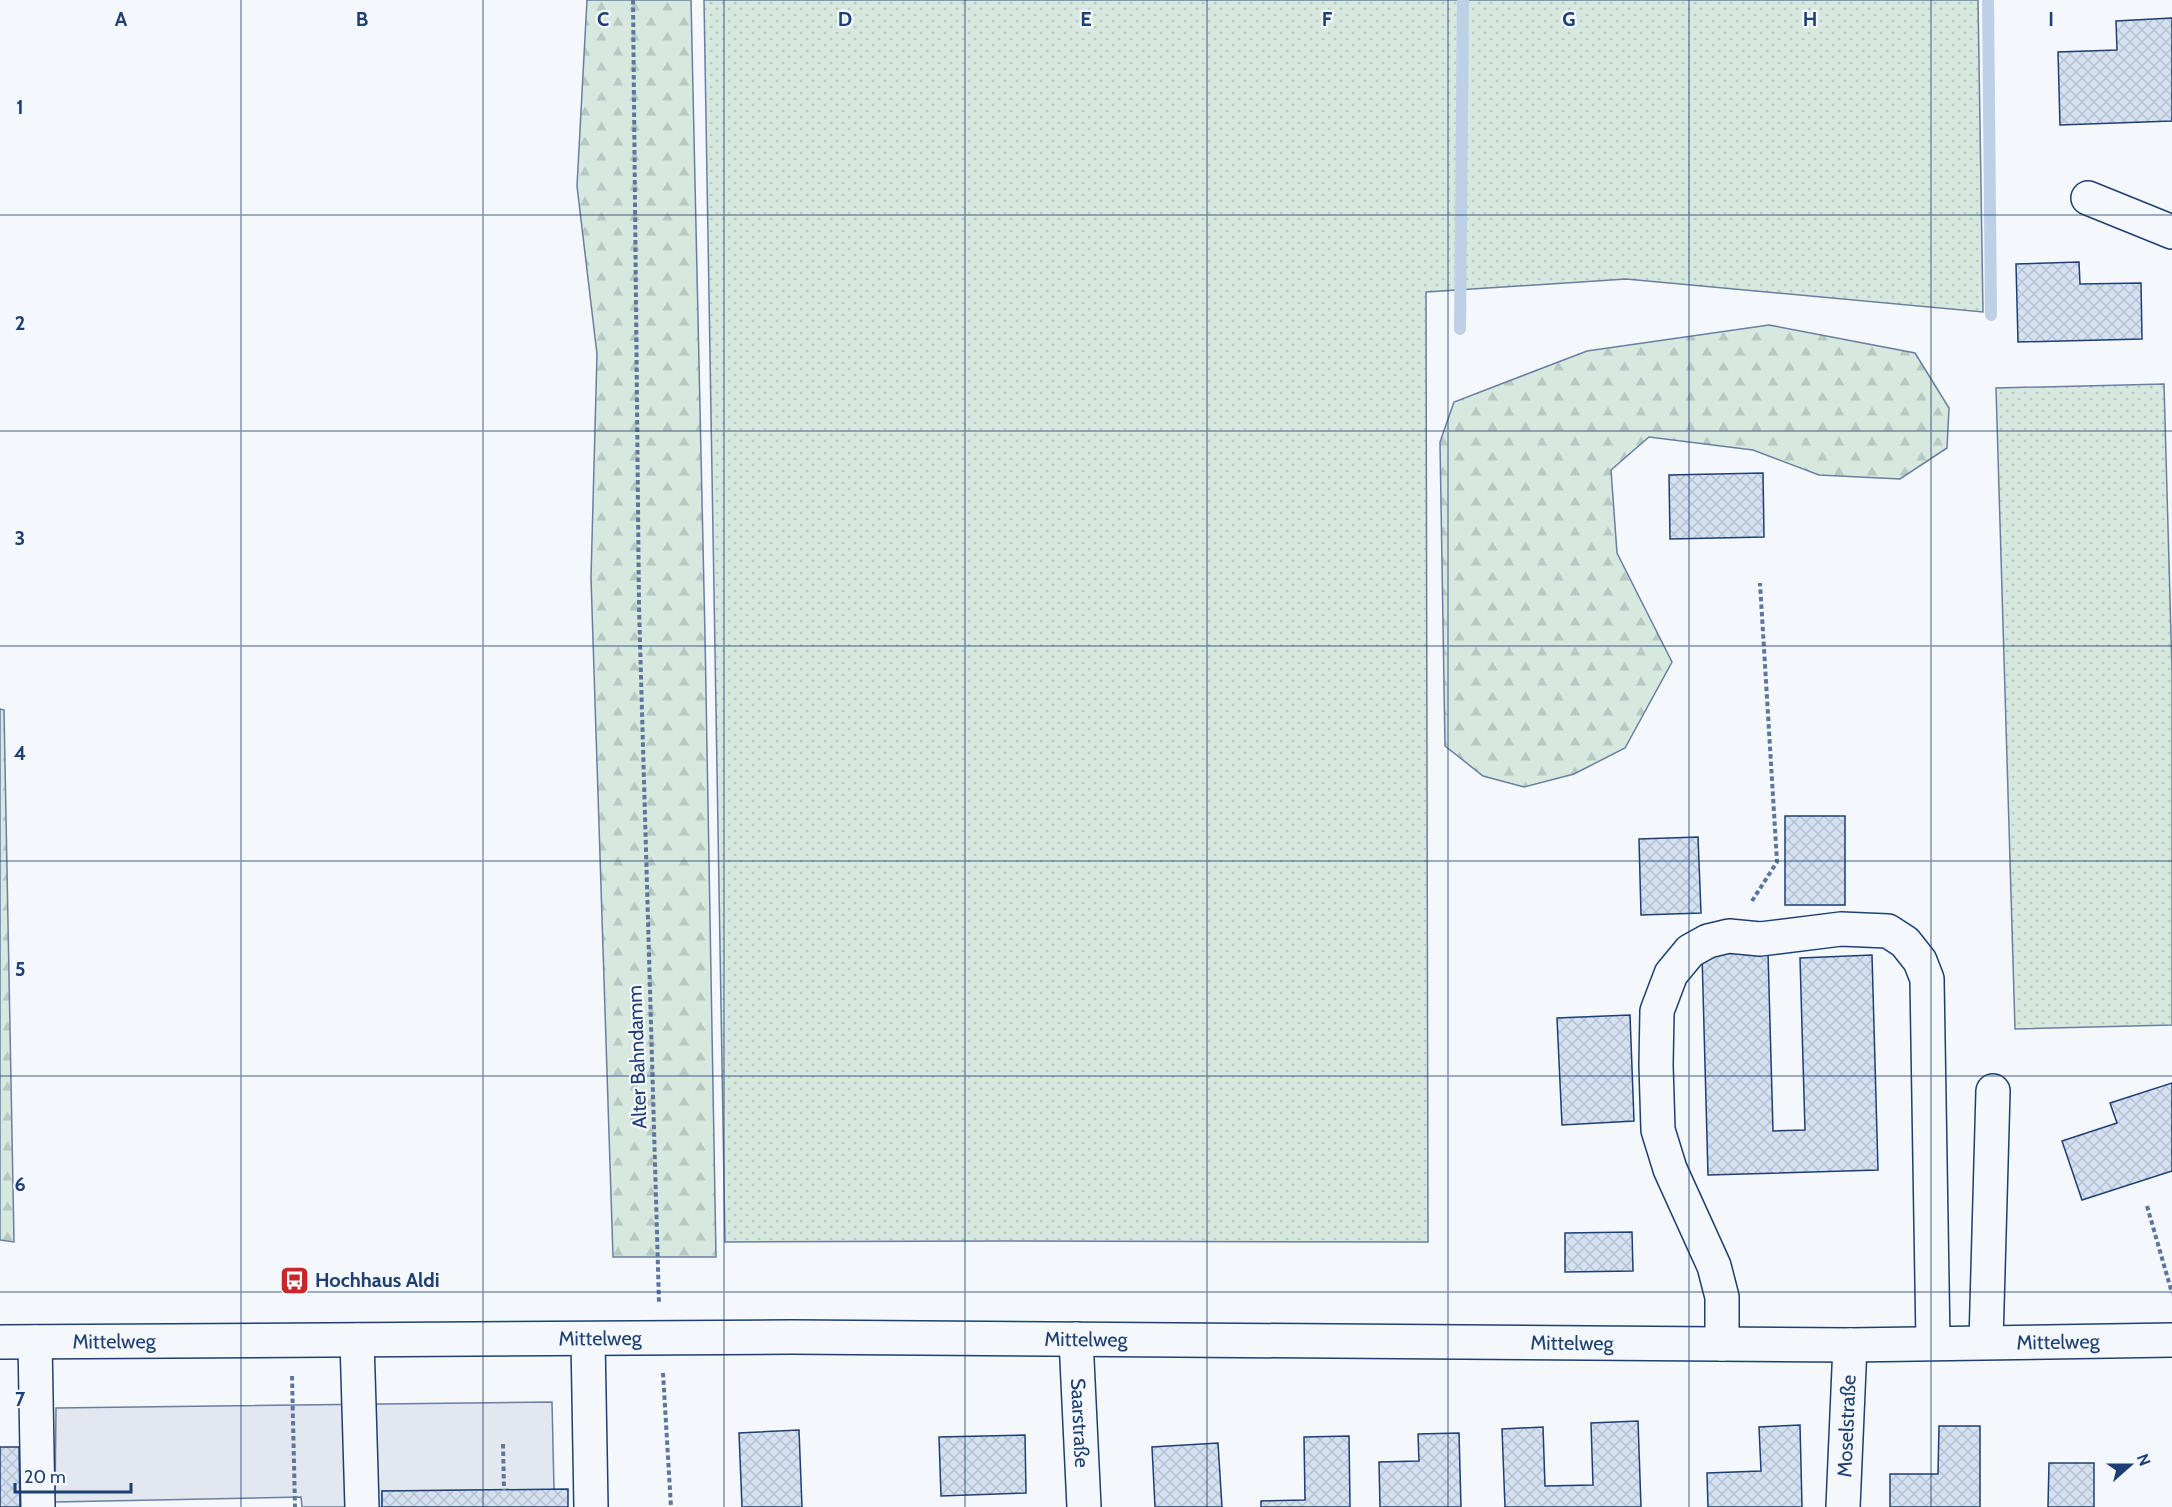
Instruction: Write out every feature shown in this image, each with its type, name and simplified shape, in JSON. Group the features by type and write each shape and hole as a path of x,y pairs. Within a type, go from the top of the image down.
{"street":[{"path":"2088,198 2172,232"},
{"path":"1722,1344 1722,1297 1714,1266 1670,1169 1658,1130 1657,1011 1671,974 1690,951 1708,941 1729,936 1760,939 1841,928 1888,931 1905,942 1920,961 1927,979 1933,1343"},
{"path":"1986,1342 1993,1091"},
{"name":"Mittelweg","path":"0,1342 791,1337 1850,1345 2172,1340"},
{"path":"588,1339 591,1507"},
{"name":"Saarstraße","path":"1076,1339 1084,1507"},
{"path":"357,1340 362,1507"},
{"path":"35,1342 38,1507"},
{"name":"Moselstraße","path":"1843,1507 1850,1345"}],"path":[{"name":"Alter Bahndamm","path":"633,0 639,607 660,1338 671,1507"},
{"path":"1729,936 1777,862 1760,583"},
{"path":"2147,1206 2172,1293"},
{"path":"291,1340 295,1507"},
{"path":"503,1444 504,1490"}],"green space":[{"path":"587,0 691,0 716,1257 613,1257 591,578 597,354 577,186"},
{"path":"704,0 1978,0 1983,312 1626,279 1426,292 1428,1242 725,1242"},
{"path":"1769,325 1915,353 1949,408 1947,448 1900,479 1819,475 1753,450 1649,437 1611,470 1617,553 1672,662 1625,748 1574,774 1524,787 1483,776 1445,746 1440,442 1454,402 1587,351"},
{"path":"2164,384 2172,670 2172,1025 2015,1029 1996,388"},
{"path":"0,709 4,710 14,1242 0,1240"}],"shaded area":[{"path":"552,1402 554,1490 382,1491 382,1507 302,1507 301,1497 55,1502 56,1408"}],"building":[{"path":"2172,18 2172,121 2060,125 2058,52 2117,50 2116,21"},
{"path":"2079,262 2080,284 2141,283 2142,339 2018,342 2016,264"},
{"path":"1763,473 1764,537 1670,539 1669,475"},
{"path":"1785,816 1845,816 1845,905 1785,905"},
{"path":"1698,837 1701,913 1641,915 1639,839"},
{"path":"1768,952 1773,1131 1805,1130 1800,958 1872,955 1878,1170 1708,1175 1702,954"},
{"path":"1630,1015 1634,1121 1562,1125 1557,1018"},
{"path":"2172,1083 2172,1171 2082,1200 2062,1141 2117,1123 2110,1103"},
{"path":"1632,1232 1633,1271 1565,1272 1565,1233"},
{"path":"1638,1421 1641,1507 1505,1507 1502,1429 1543,1427 1545,1486 1593,1485 1591,1423"},
{"path":"1800,1425 1802,1507 1708,1507 1707,1473 1761,1471 1759,1427"},
{"path":"1939,1426 1980,1426 1980,1507 1890,1507 1890,1474 1938,1474"},
{"path":"799,1430 802,1507 742,1507 739,1433"},
{"path":"1459,1433 1461,1507 1380,1507 1379,1462 1419,1461 1418,1434"},
{"path":"1025,1435 1026,1493 941,1496 939,1437"},
{"path":"1349,1436 1350,1507 1261,1507 1261,1501 1305,1500 1304,1437"},
{"path":"1218,1443 1222,1507 1155,1507 1152,1447"},
{"path":"0,1447 19,1447 20,1507 0,1507"},
{"path":"2049,1463 2094,1463 2094,1507 2048,1507"},
{"path":"568,1489 568,1507 382,1507 382,1491"}],"waterway":[{"path":"1460,329 1463,0"},
{"path":"1988,0 1991,315"}],"place":[{"name":"Hochhaus Aldi","path":"294,1280"}]}
